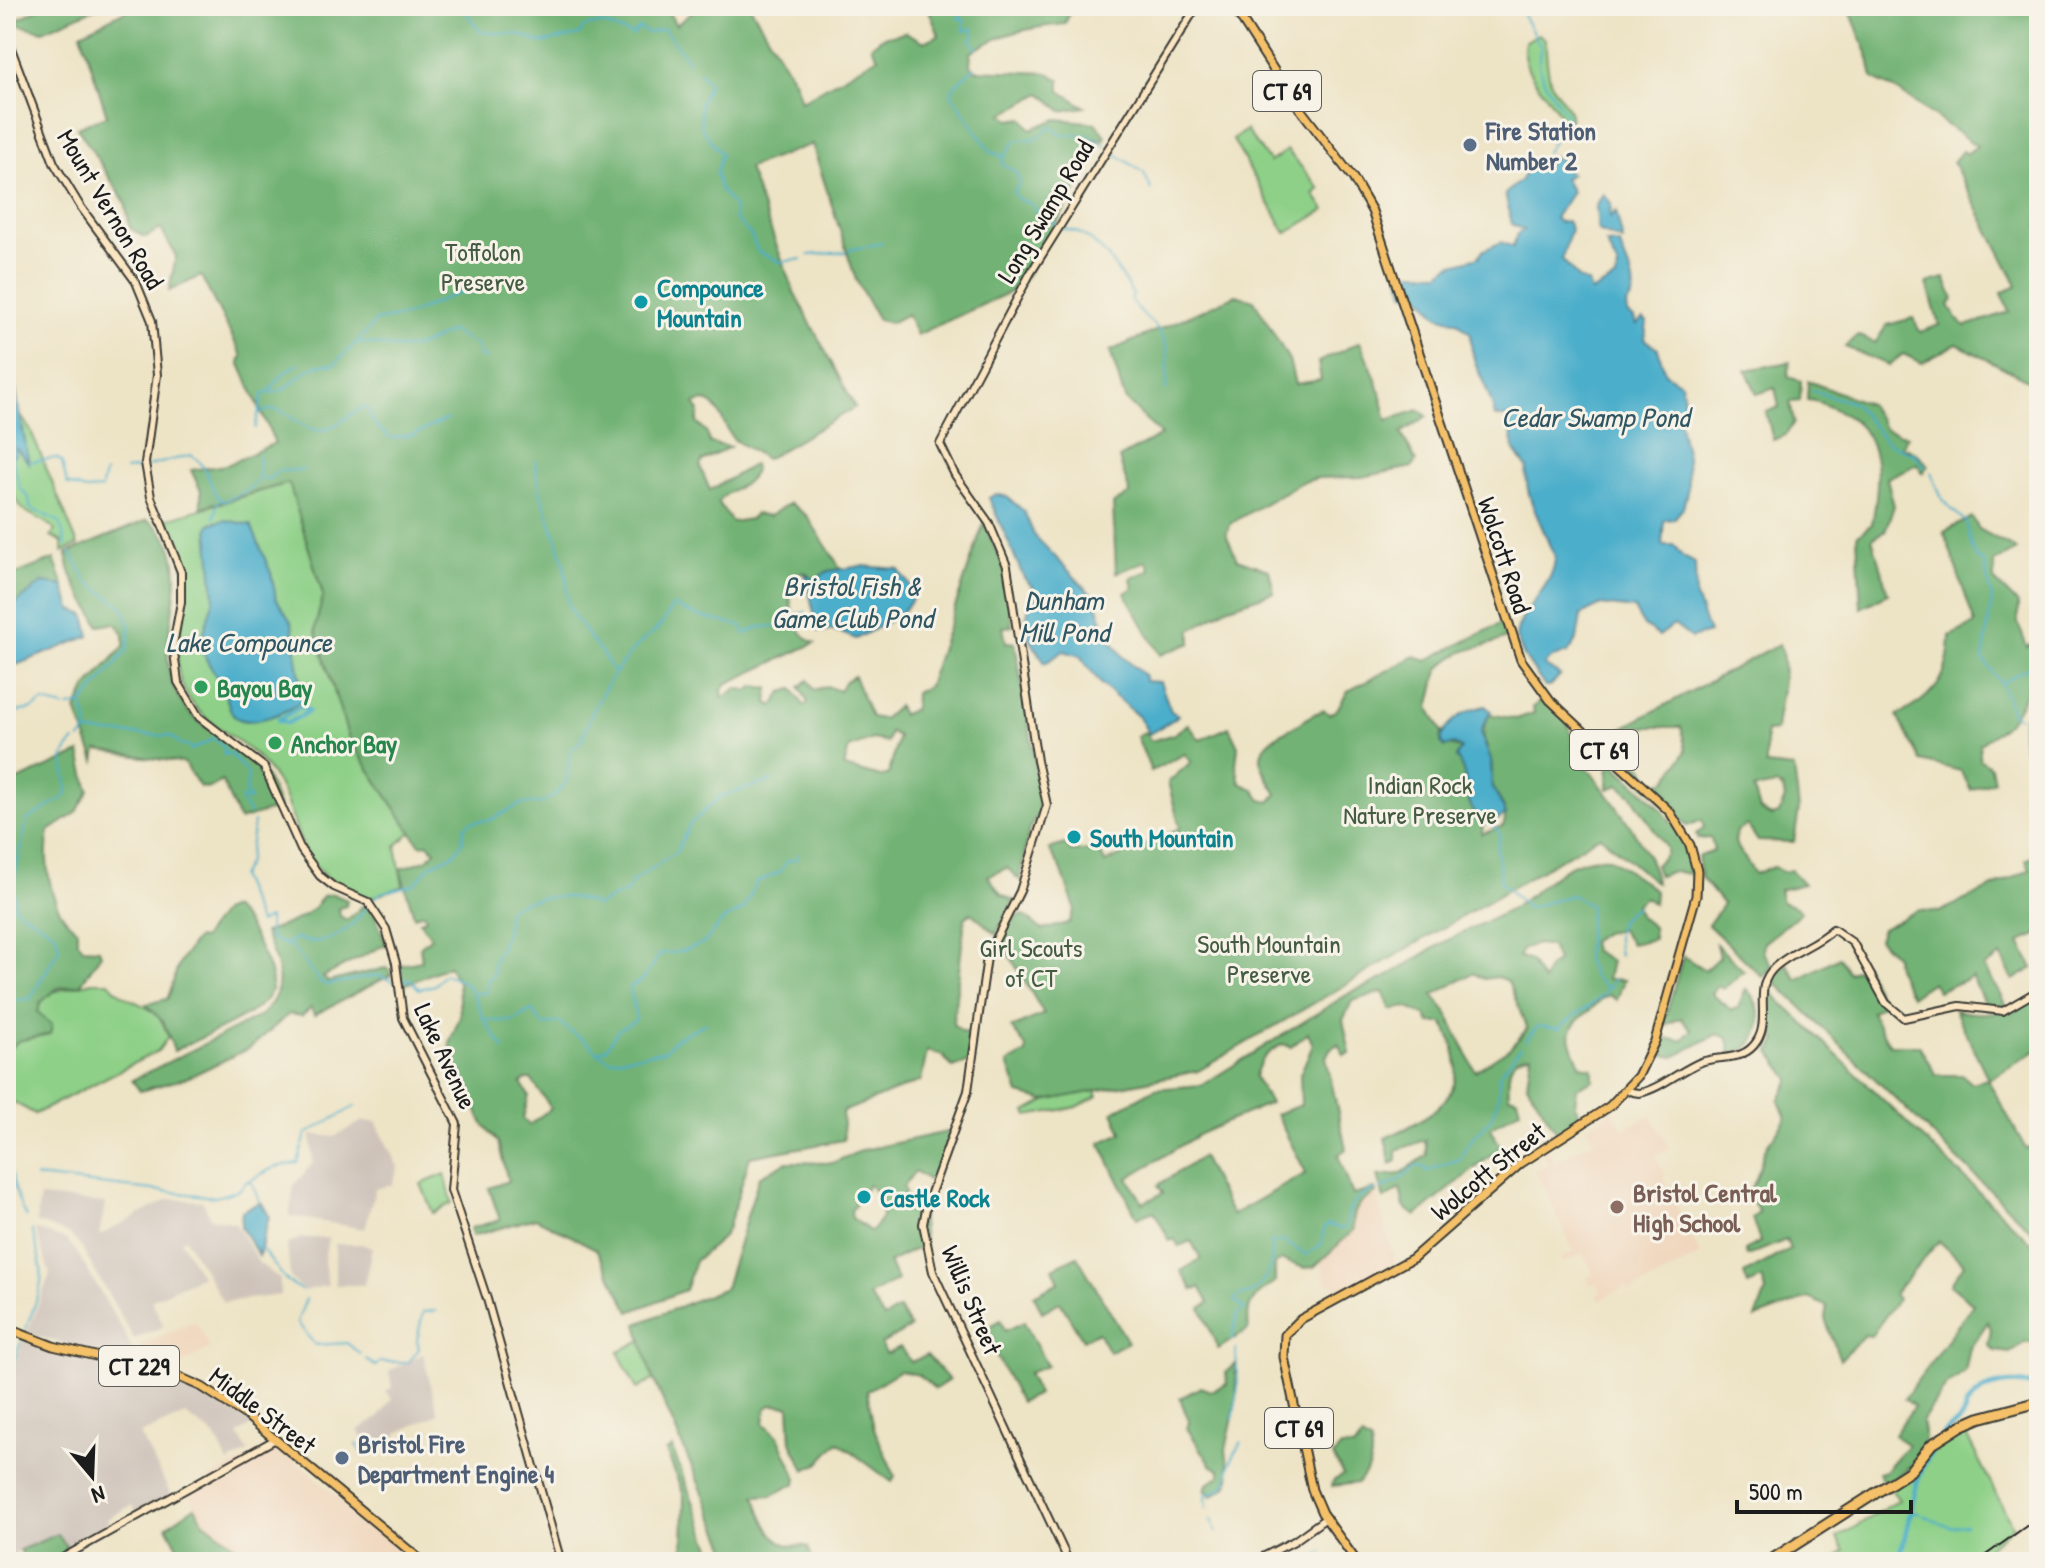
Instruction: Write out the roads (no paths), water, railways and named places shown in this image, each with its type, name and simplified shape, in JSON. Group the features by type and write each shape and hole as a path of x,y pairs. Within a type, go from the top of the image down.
{"highway":[{"path":"1768,1562 1910,1471 1941,1438 1979,1418 2039,1402"}],"main road":[{"name":"Long Swamp Road","path":"940,444 1045,248 1197,6"},
{"name":"Wolcott Road","path":"1233,6 1279,80 1348,170 1372,211 1519,656 1550,700 1670,812 1690,845 1697,871 1695,902 1655,1041 1627,1090"},
{"name":"Mount Vernon Road","path":"6,35 54,163 80,206 136,282 152,321 158,368 145,463 153,503 174,547 181,572 181,602 173,645 178,682 199,717 255,757 277,788"},
{"name":"Willis Street","path":"940,444 955,475 989,523 1004,555 1047,807 1020,891 987,957 969,1087 924,1211 923,1224 933,1272 1069,1562"},
{"name":"Lake Avenue","path":"277,788 296,840 311,865 330,884 368,902 388,934 396,963 401,1014 457,1124 451,1190 487,1299 561,1562"},
{"name":"Wolcott Street","path":"1326,1518 1309,1477 1283,1351 1287,1331 1295,1323 1413,1258 1520,1164 1600,1114 1627,1090 1641,1092 1699,1063 1736,1057 1748,1051 1761,1033 1761,992 1776,966 1833,929 1853,943 1886,1003 1904,1018 1960,1006 2003,1011 2039,990"},
{"name":"Middle Street","path":"6,1328 63,1349 188,1380 231,1405 423,1562"},
{"path":"55,1562 274,1440"},
{"path":"1253,1562 1294,1541 1326,1518"},
{"name":"CT 69","path":"1326,1518 1357,1562"}],"water":[{"name":"Cedar Swamp Pond","path":"1550,157 1564,160 1564,169 1572,174 1564,178 1572,192 1555,218 1559,222 1567,221 1571,229 1562,259 1579,279 1588,283 1591,292 1616,278 1618,268 1606,243 1620,245 1633,284 1631,299 1626,305 1627,313 1634,318 1636,325 1643,319 1647,322 1645,339 1658,349 1665,373 1681,383 1684,399 1678,415 1687,457 1688,488 1683,508 1674,519 1664,520 1662,545 1674,545 1682,556 1695,563 1696,598 1709,633 1691,638 1674,625 1659,636 1644,626 1634,609 1601,605 1581,615 1577,640 1568,653 1550,659 1544,665 1560,675 1550,687 1545,687 1524,656 1516,637 1523,617 1549,579 1555,556 1530,499 1527,468 1514,449 1509,417 1495,417 1473,355 1471,334 1457,322 1438,316 1422,297 1404,293 1400,278 1413,272 1440,273 1450,265 1479,257 1482,251 1501,242 1513,247 1517,234 1524,230 1512,224 1505,194 1521,180 1531,160"},
{"path":"1603,194 1611,203 1610,217 1616,211 1623,241 1598,231 1596,206"},
{"path":"6,354 11,365 29,463 16,448 16,455 6,456"},
{"name":"Dunham Mill Pond","path":"996,494 1007,497 1024,511 1034,535 1096,599 1105,632 1124,658 1145,676 1145,681 1160,682 1171,711 1178,715 1174,719 1149,734 1139,717 1101,684 1080,656 1064,651 1045,663 1024,630 1033,587 1024,578 989,498"},
{"name":"Lake Compounce","path":"225,520 251,525 271,573 276,598 292,623 303,699 280,713 259,720 248,721 233,715 200,645 214,598 208,528 211,523"},
{"name":"Bristol Fish & Game Club Pond","path":"862,566 898,569 915,592 912,600 891,620 856,639 834,630 818,631 805,573 814,580 828,571"},
{"path":"42,583 64,586 71,609 85,615 90,636 6,669 6,611"},
{"path":"1485,706 1491,711 1481,730 1482,737 1491,760 1492,785 1506,814 1489,825 1480,821 1470,805 1464,775 1456,758 1461,748 1454,744 1444,747 1441,742 1446,728 1457,718"},
{"path":"261,1202 269,1216 259,1256 241,1227 242,1211"}],"waterway":[{"path":"468,6 468,15 480,32 522,35 541,43 579,35 584,27 601,24 633,35 639,28 648,33 664,29 689,62"},
{"path":"970,6 958,18 964,20 964,31 972,28 974,34 971,39 977,49"},
{"path":"1518,6 1541,47 1539,58 1543,77 1568,120 1546,152"},
{"path":"975,67 954,86 951,94 991,152 1004,157 1002,164 1016,172 1020,183 1013,192 1018,199 1033,205 1043,221 1053,220 1055,227"},
{"path":"699,72 709,83 700,104 702,129 721,154 716,173 719,188 733,206 735,219 751,235 758,252 780,262 802,259"},
{"path":"1004,157 1015,141 1038,138 1051,127 1062,135 1087,135 1106,146"},
{"path":"1110,150 1144,173 1151,189"},
{"path":"1062,229 1085,236 1104,253 1133,295 1131,300 1162,334 1168,358 1166,390"},
{"path":"849,250 882,243"},
{"path":"809,255 845,252"},
{"path":"357,342 376,321 409,315 457,293 472,292"},
{"path":"255,428 263,394 282,390 311,368 333,365 356,343 407,348 427,343 451,331 478,346 480,357 487,358"},
{"path":"269,391 286,371 299,364"},
{"path":"1813,391 1853,403 1887,442 1915,455 1925,467"},
{"path":"260,413 277,410 308,428 323,430 366,407 375,425 390,438 413,435 447,419"},
{"path":"11,452 20,488 29,498 30,508 60,522 66,546"},
{"path":"149,466 191,455 198,460 215,493 224,501 253,486 259,474 258,456"},
{"path":"29,462 57,458 62,462 67,484 86,490 101,489"},
{"path":"536,461 540,490 563,561 570,607 614,673"},
{"path":"126,470 141,468"},
{"path":"262,478 269,479 278,471 303,470"},
{"path":"1931,472 1943,501 1966,522 1977,559 1984,562 1992,598 1983,659 2002,685 2012,713 2019,717"},
{"path":"102,486 105,473"},
{"path":"214,518 218,501"},
{"path":"70,552 87,581 123,607 130,628 127,650 82,704 87,727 80,739"},
{"path":"369,902 381,893 415,884 429,866 454,854 462,843 464,828 471,822 490,820 521,804 542,803 555,795 566,783 570,750 582,741 590,717 612,678 637,646 660,626 674,605 700,616 742,627 745,634 759,627 781,626 789,616 806,612"},
{"path":"2002,683 2039,661"},
{"path":"6,714 32,709 43,702 64,707"},
{"path":"68,707 82,704"},
{"path":"302,706 309,711 288,723 278,720 302,706"},
{"path":"2024,721 2034,741 2030,751 2039,759"},
{"path":"87,732 171,736 181,745 189,745 191,750 215,738 224,748 224,755 230,753 248,774 246,792 250,800 242,798 241,801 250,814"},
{"path":"6,1016 16,1000 30,999 59,949 56,934 15,908 13,886 27,820 66,796 67,780 63,762 75,741"},
{"path":"476,993 486,993 488,979 494,974 493,964 506,933 508,909 517,904 552,897 576,899 596,906 628,891 632,882 677,851 690,824 721,796 771,781"},
{"path":"254,822 248,862 240,877 259,923 269,918 269,938 292,947 320,982 327,985 378,975 394,982"},
{"path":"1493,824 1500,835 1497,848 1501,883 1528,908 1572,895 1590,906 1586,960 1593,976 1608,989"},
{"path":"402,982 410,979 419,989 435,985 443,975 452,976 471,990 484,1020 512,1021 532,1010 543,1025 560,1022 596,1052 606,1049 618,1030 636,1020 630,987 643,980 660,954 679,952 704,943 724,919 743,910 757,882 780,872 787,861 795,860 799,854"},
{"path":"287,943 297,938 318,942 338,935 355,922 367,905"},
{"path":"1619,955 1617,938 1621,919 1638,906"},
{"path":"1525,1041 1538,1026 1559,1029 1602,996 1614,979"},
{"path":"485,1022 505,1050"},
{"path":"596,1052 610,1060 664,1051 677,1038 706,1023"},
{"path":"1380,1189 1399,1181 1415,1166 1425,1167 1427,1171 1460,1159 1474,1136 1493,1115 1499,1093 1499,1075 1521,1047"},
{"path":"36,1177 216,1197 239,1190 245,1183 275,1167 298,1163 306,1134 356,1106"},
{"path":"6,1154 18,1198 27,1217"},
{"path":"251,1181 260,1203"},
{"path":"1232,1340 1237,1314 1245,1309 1234,1300 1256,1289 1267,1275 1272,1258 1270,1242 1278,1244 1282,1240 1306,1255 1321,1245 1324,1228 1329,1224 1340,1229 1347,1228 1353,1204 1375,1190"},
{"path":"26,1329 41,1280 40,1260 32,1230"},
{"path":"262,1249 286,1280 301,1290"},
{"path":"306,1299 297,1322 315,1345 347,1343 360,1354"},
{"path":"366,1359 375,1366 380,1362 409,1362 419,1349 417,1340 423,1312 436,1311"},
{"path":"6,1382 21,1342"},
{"path":"1233,1419 1238,1390 1236,1349"},
{"path":"1942,1437 1962,1418 1968,1403 1983,1391 2011,1383 2039,1388"},
{"path":"1207,1508 1206,1495 1221,1489 1227,1482 1230,1463 1241,1442"},
{"path":"357,1444 363,1455"},
{"path":"1895,1562 1906,1535 1918,1478 1932,1451"},
{"path":"1911,1511 1920,1513"},
{"path":"1923,1515 1951,1527 1966,1525"},
{"path":"1309,1562 1323,1552"}],"railway":[{"path":"1976,1562 2039,1517"}],"place":[{"name":"Fire Station Number 2","path":"1470,145"},
{"name":"Compounce Mountain","path":"641,302"},
{"name":"Bayou Bay","path":"201,687"},
{"name":"Anchor Bay","path":"275,743"},
{"name":"South Mountain","path":"1074,837"},
{"name":"Castle Rock","path":"864,1197"},
{"name":"Bristol Central High School","path":"1617,1207"},
{"name":"Bristol Fire Department Engine 4","path":"342,1458"}],"park label":[{"name":"Toffolon Preserve","path":"483,266"},
{"name":"Indian Rock Nature Preserve","path":"1420,799"},
{"name":"South Mountain Preserve","path":"1269,958"},
{"name":"Girl Scouts of CT","path":"1031,962"}]}
